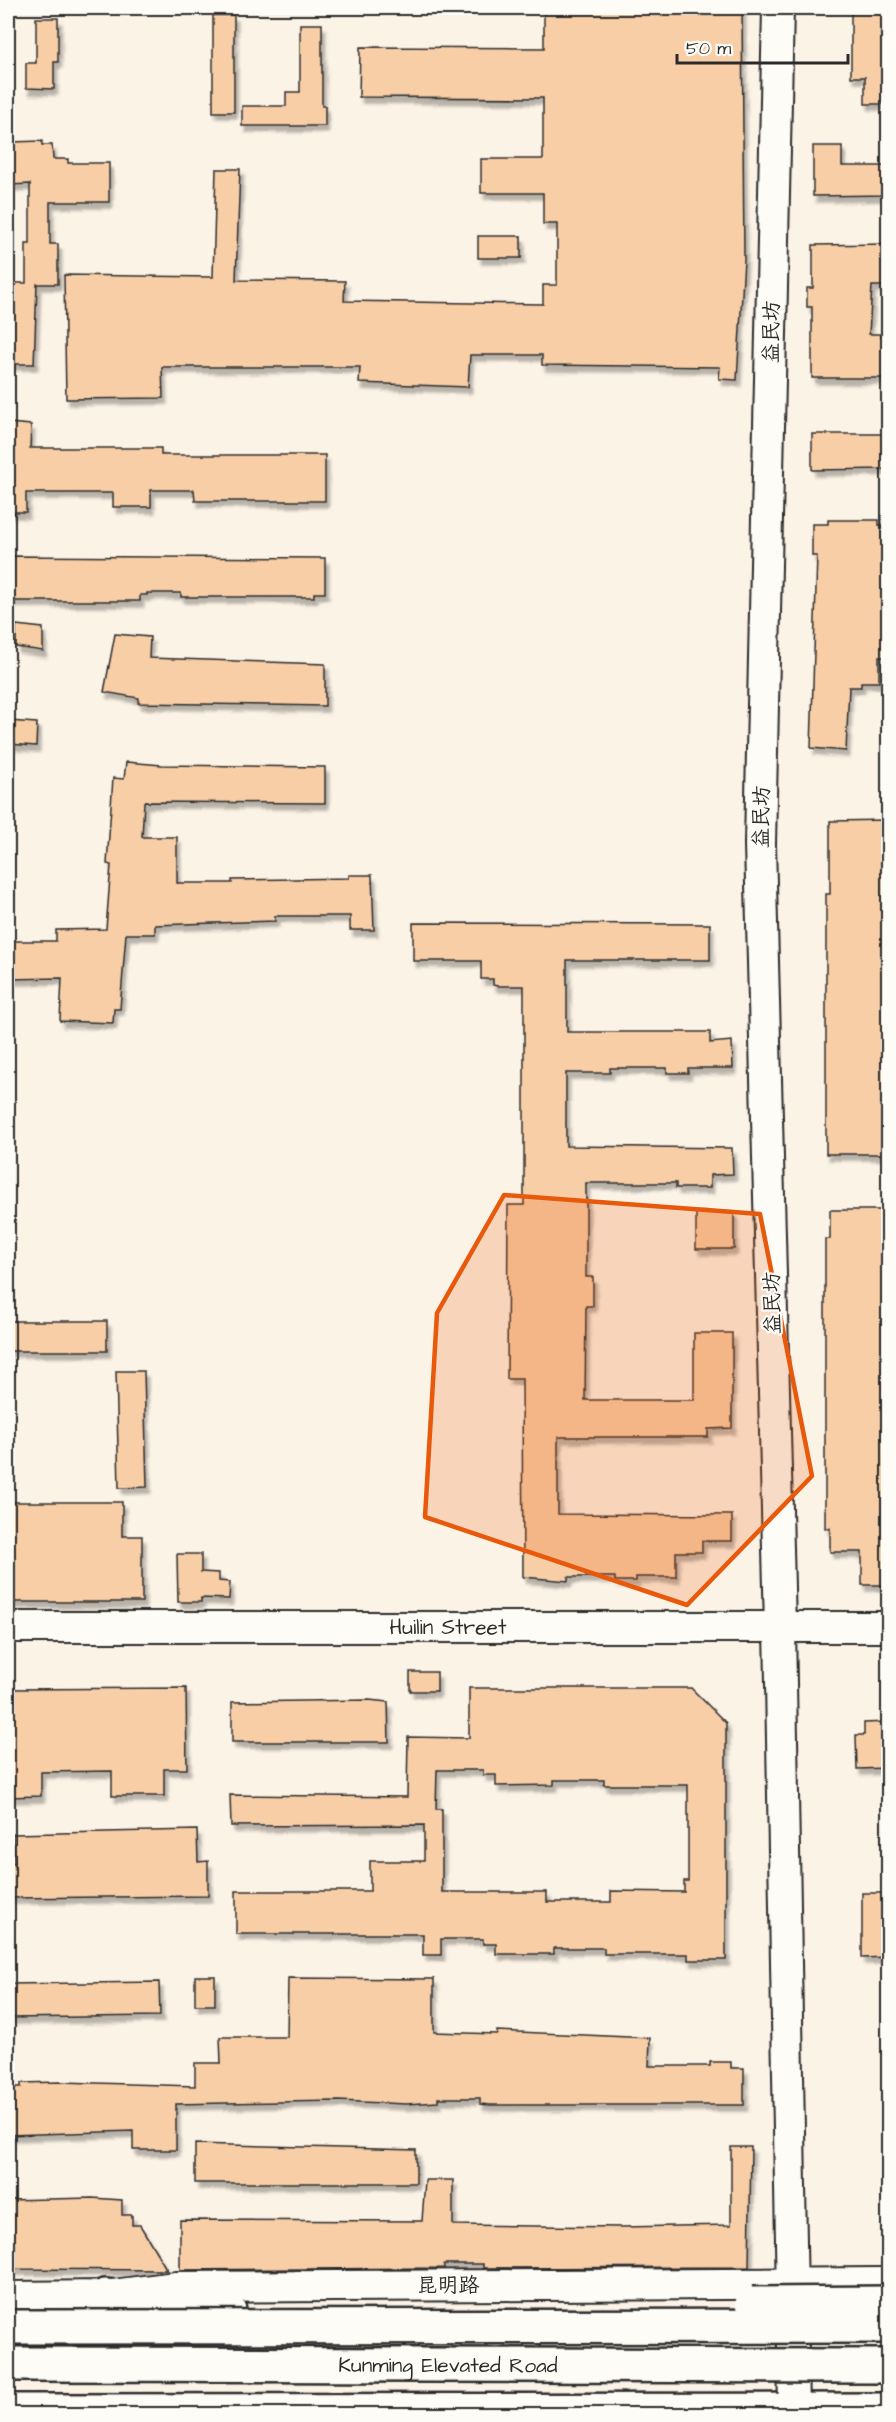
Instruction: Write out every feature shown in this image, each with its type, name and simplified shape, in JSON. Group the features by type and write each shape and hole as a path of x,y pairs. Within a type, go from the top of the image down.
{"main road":[{"path":"105,2296 229,2310 555,2310 888,2302"},
{"name":"Kunming Elevated Road","path":"8,2327 888,2326"},
{"name":"Kunming Elevated Road","path":"8,2364 888,2366"},
{"path":"8,2411 888,2410"}],"street":[{"name":"益民坊","path":"778,8 760,844 780,1627 794,2410"},
{"name":"Huilin Street","path":"8,1627 888,1627"},
{"name":"昆明路","path":"8,2297 105,2296 176,2287 888,2283"}],"highlighted area":[{"path":"504,1195 760,1214 812,1476 687,1605 425,1517 437,1313"}],"building":[{"path":"544,8 742,8 744,260 737,380 719,379 720,367 542,365 542,355 470,355 468,387 359,383 360,367 162,367 163,398 66,399 64,275 213,277 216,169 240,169 236,280 345,281 344,301 543,304 543,285 557,285 557,224 543,224 543,193 481,193 481,159 543,159 543,98 359,97 360,47 544,48"},
{"path":"851,8 888,8 888,104 865,104 865,77 851,77"},
{"path":"213,15 234,15 234,112 213,112"},
{"path":"36,18 58,18 58,62 54,62 54,89 26,88 26,63 36,63"},
{"path":"300,24 322,24 322,106 325,106 325,126 242,126 242,106 286,106 286,92 300,92"},
{"path":"42,141 42,145 52,145 53,159 68,159 68,163 109,163 109,202 50,202 50,244 58,244 58,284 37,284 34,364 8,364 8,283 26,283 26,244 30,244 30,184 8,185 8,146 11,146 11,142"},
{"path":"813,146 842,146 842,166 888,166 888,195 813,196"},
{"path":"478,236 521,236 521,258 478,258"},
{"path":"888,244 886,286 872,286 869,334 881,334 881,337 888,337 888,378 812,378 812,307 807,307 807,288 813,288 813,245"},
{"path":"9,423 31,425 30,448 161,448 161,455 325,455 325,501 195,501 194,490 151,490 151,507 113,507 113,493 26,493 26,512 8,512"},
{"path":"812,434 888,434 888,469 812,470"},
{"path":"828,520 879,520 879,525 888,525 888,657 879,657 879,682 861,682 861,687 849,687 846,751 811,748 817,556 812,556 812,524 828,524"},
{"path":"8,556 325,558 325,593 314,593 314,597 181,597 181,593 147,593 147,595 140,595 140,601 8,601"},
{"path":"16,625 43,628 43,651 16,647"},
{"path":"115,634 150,637 149,658 325,664 325,706 138,703 139,698 104,692"},
{"path":"8,721 37,723 36,746 8,744"},
{"path":"126,762 162,765 325,767 325,803 144,802 142,837 177,837 177,883 232,883 232,880 349,878 349,875 372,875 374,930 350,930 350,916 275,916 275,921 155,925 155,934 126,934 120,1009 114,1009 113,1023 60,1021 62,978 8,979 8,941 56,941 56,930 106,929 111,865 107,864 113,778 124,779"},
{"path":"888,820 888,1154 826,1154 826,894 830,894 830,821"},
{"path":"413,923 710,924 710,960 567,960 567,1032 710,1032 710,1043 732,1041 733,1068 688,1068 688,1073 667,1073 667,1068 610,1068 610,1073 566,1073 566,1146 732,1148 733,1174 710,1175 710,1188 676,1188 676,1183 586,1183 586,1277 593,1277 593,1306 586,1306 585,1400 694,1400 694,1333 732,1333 732,1428 708,1429 708,1437 558,1437 558,1514 732,1515 732,1541 702,1541 702,1552 676,1552 676,1577 636,1577 636,1581 615,1581 615,1577 568,1577 568,1581 523,1577 522,1379 507,1379 508,1205 524,1205 524,986 497,986 493,985 493,979 481,979 481,961 413,961"},
{"path":"830,1210 888,1210 888,1585 862,1585 862,1552 830,1552 830,1528 825,1528 825,1239 830,1239"},
{"path":"696,1212 734,1212 734,1249 696,1249"},
{"path":"8,1321 107,1321 107,1351 8,1351"},
{"path":"116,1371 144,1371 147,1487 119,1488"},
{"path":"8,1502 122,1502 122,1536 142,1536 142,1602 8,1602"},
{"path":"177,1554 201,1554 201,1572 219,1573 219,1581 230,1582 229,1599 201,1598 201,1602 178,1602"},
{"path":"410,1672 437,1672 437,1691 410,1691"},
{"path":"186,1688 187,1769 164,1769 164,1796 112,1796 112,1771 41,1772 41,1796 8,1797 8,1689"},
{"path":"469,1688 691,1688 726,1723 726,1960 688,1960 688,1954 604,1954 604,1948 554,1948 554,1954 496,1954 496,1944 483,1944 483,1939 441,1939 441,1955 423,1955 423,1934 236,1934 236,1891 370,1891 370,1861 424,1861 424,1825 231,1826 230,1795 407,1797 408,1737 469,1738","holes":["437,1770 483,1770 483,1775 496,1775 496,1786 554,1785 554,1780 604,1780 604,1785 688,1785 688,1881 684,1881 684,1892 611,1891 611,1902 547,1902 547,1892 442,1892 442,1809 436,1809"]},
{"path":"369,1700 388,1702 389,1742 232,1742 232,1702"},
{"path":"888,1722 888,1768 857,1769 856,1735 864,1735 864,1723"},
{"path":"197,1830 198,1862 208,1861 208,1896 8,1898 8,1863 14,1863 13,1834"},
{"path":"862,1893 888,1893 888,1957 862,1958"},
{"path":"195,1976 215,1976 215,2005 195,2005"},
{"path":"288,1978 434,1979 434,2032 497,2034 497,2031 650,2038 649,2066 710,2066 710,2062 731,2062 731,2068 744,2068 744,2105 490,2105 480,2104 480,2098 438,2098 438,2102 406,2104 338,2101 176,2104 176,2150 133,2150 133,2131 8,2135 8,2087 21,2087 21,2083 61,2082 195,2086 195,2063 221,2063 220,2037 287,2037"},
{"path":"159,1982 160,2016 8,2018 8,1984"},
{"path":"195,2144 416,2150 416,2183 195,2183"},
{"path":"731,2147 751,2147 749,2267 483,2268 483,2264 444,2264 444,2268 180,2270 180,2220 422,2221 425,2180 453,2180 453,2225 622,2227 731,2225"},
{"path":"92,2198 122,2200 122,2215 132,2215 132,2225 140,2225 167,2270 8,2269 8,2200"}]}
